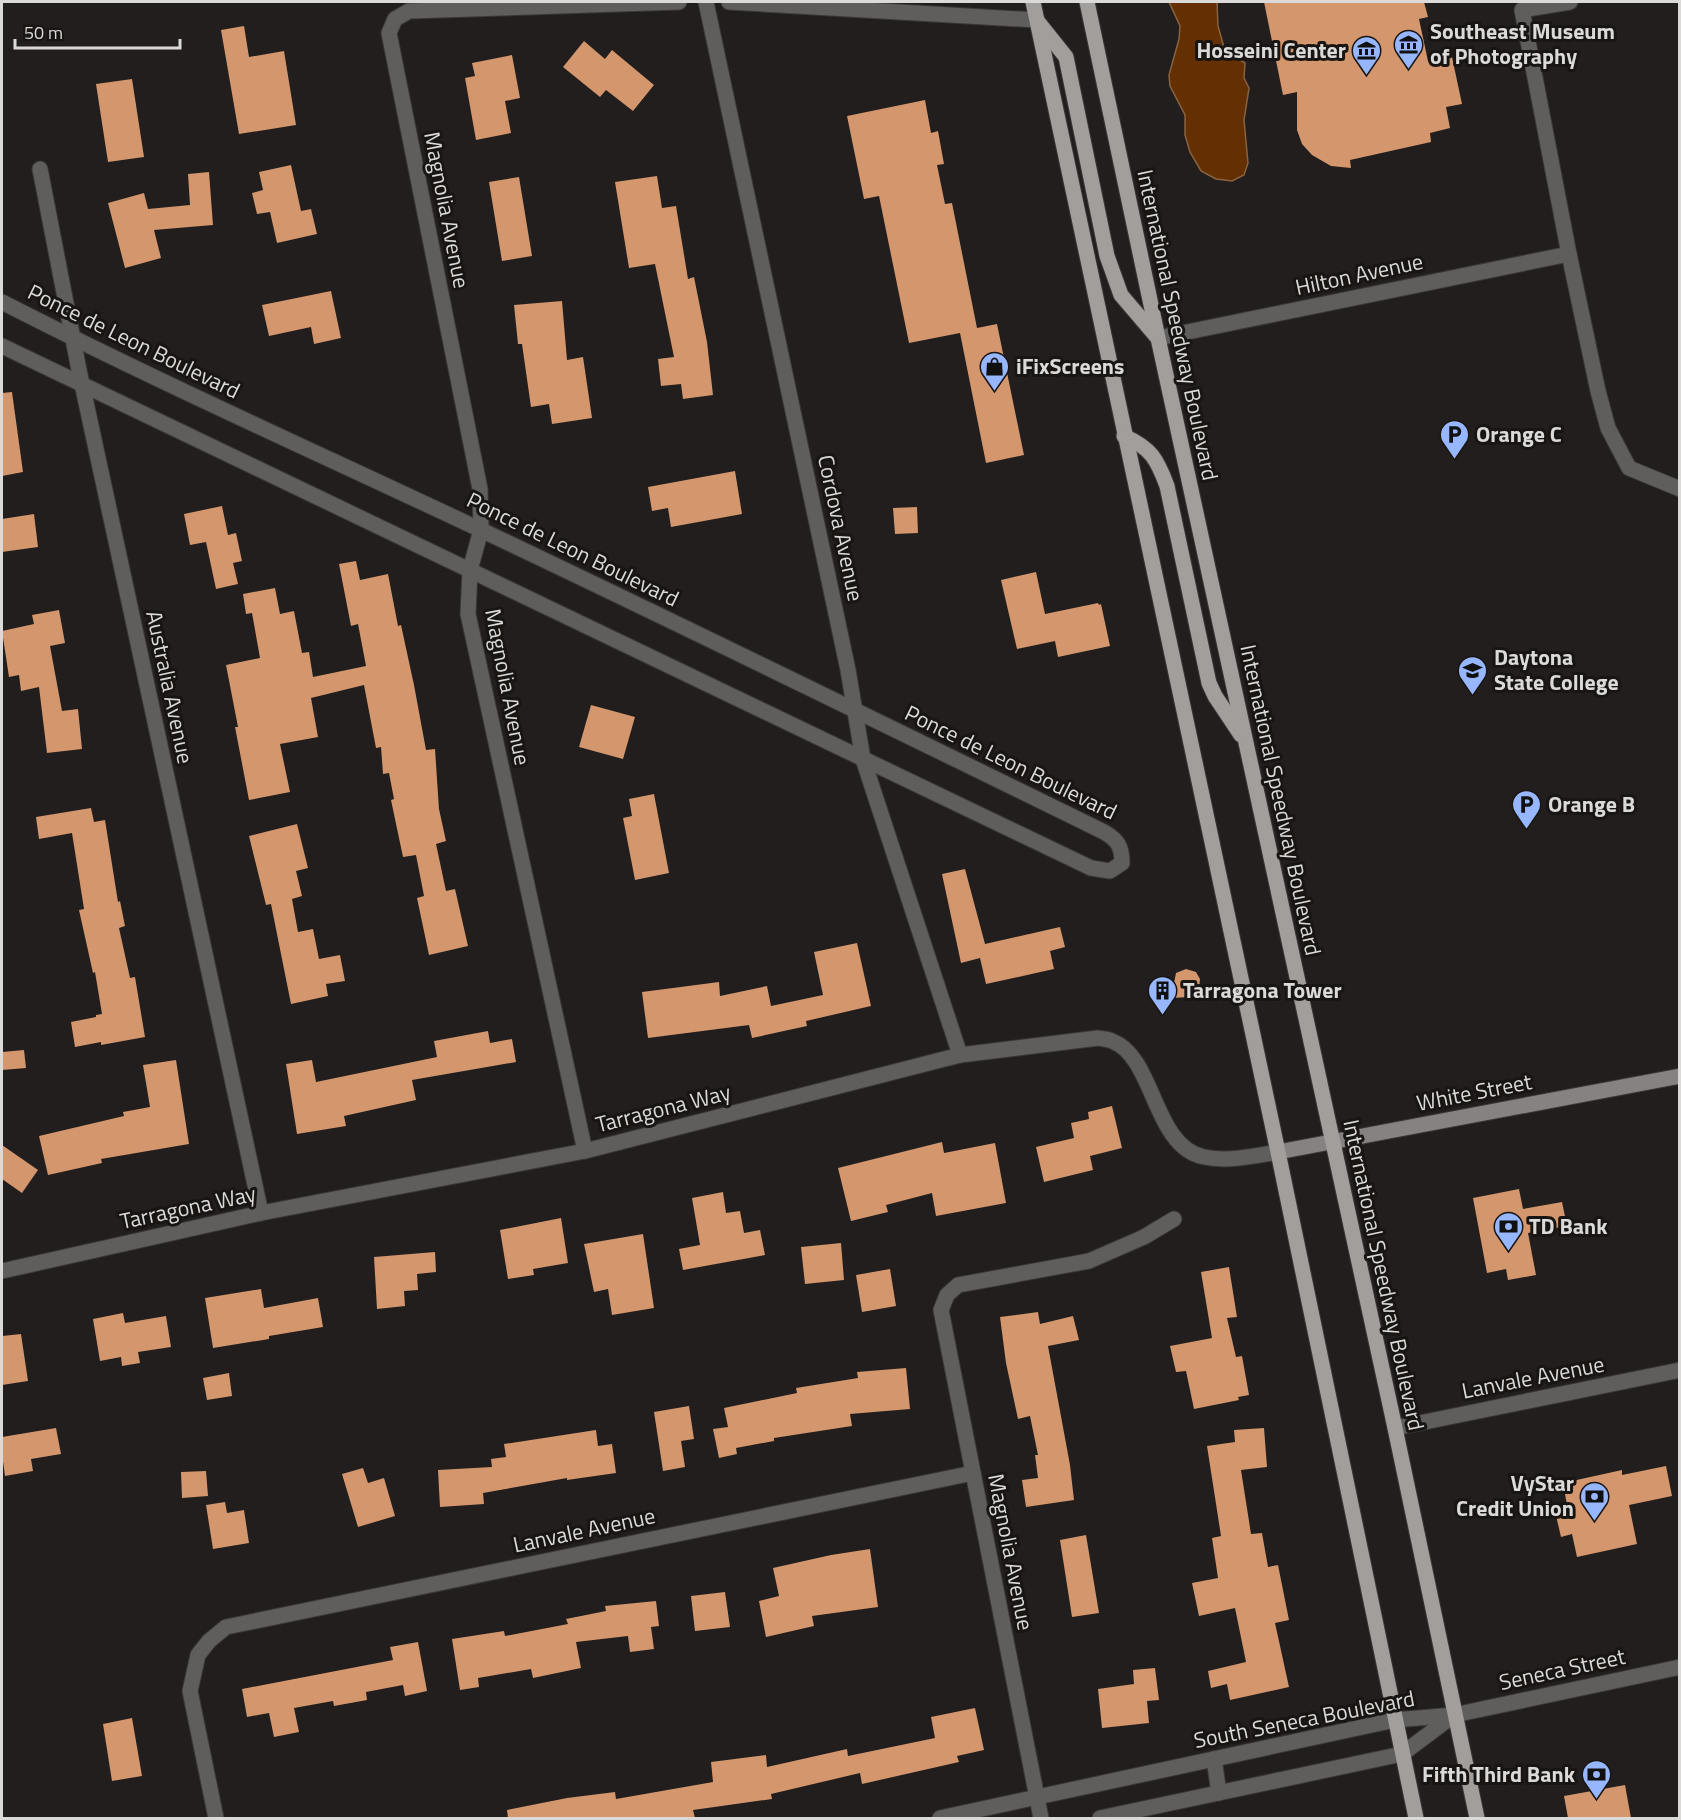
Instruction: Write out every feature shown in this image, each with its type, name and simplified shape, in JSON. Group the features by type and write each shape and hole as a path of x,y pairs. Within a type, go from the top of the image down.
{"main road":[{"path":"1033,2 1278,1152 1416,1818"},
{"name":"International Speedway Boulevard","path":"1087,2 1477,1818"},
{"path":"1037,20 1066,57 1107,256 1122,295 1158,338"},
{"path":"1124,436 1139,442 1152,452 1161,468 1167,486 1209,683 1215,696 1245,740"}],"street":[{"name":"Magnolia Avenue","path":"585,1151 468,614 470,570 481,530 480,489 389,33 395,19 409,11 680,2"},
{"name":"Cordova Avenue","path":"706,2 864,759 960,1055"},
{"path":"729,2 1037,20"},
{"path":"1570,2 1522,10 1598,391 1608,428 1629,468 1680,489"},
{"name":"Australia Avenue","path":"40,169 82,385 261,1213"},
{"name":"Hilton Avenue","path":"1158,338 1569,254"},
{"name":"Ponce de Leon Boulevard","path":"2,302 74,339 481,530 855,710 1114,838 1122,849 1122,863 1110,871 1091,868 2,346"},
{"name":"Tarragona Way","path":"2,1271 261,1213 585,1151 960,1055 1098,1038 1113,1041 1123,1047 1140,1069 1166,1124 1183,1147 1202,1157 1228,1159 1278,1152"},
{"name":"White Street","path":"1278,1152 1680,1076"},
{"name":"Magnolia Avenue","path":"1041,1818 941,1310 947,1295 958,1285 1089,1261 1144,1237 1174,1219"},
{"name":"Lanvale Avenue","path":"1395,1428 1680,1370"},
{"name":"Lanvale Avenue","path":"216,1818 190,1691 198,1655 209,1641 226,1627 973,1473"},
{"name":"Seneca Street","path":"1454,1715 1680,1667"},
{"name":"South Seneca Boulevard","path":"940,1818 1395,1720 1454,1715"},
{"name":"South Seneca Boulevard","path":"1100,1818 1402,1754 1454,1715"},
{"path":"1214,1759 1219,1793"}],"shaded area":[{"path":"1169,2 1217,2 1218,26 1225,51 1245,63 1244,78 1249,88 1244,120 1248,163 1244,175 1232,181 1216,179 1201,171 1190,152 1185,135 1185,115 1170,86 1169,75 1179,39 1180,26"}],"building":[{"name":"Hosseini Center","path":"1264,2 1424,2 1428,17 1419,19 1428,61 1452,57 1462,104 1446,107 1450,128 1430,133 1431,142 1350,160 1351,168 1331,166 1312,155 1302,144 1297,130 1297,92 1283,95"},
{"path":"244,26 249,57 284,51 296,125 239,134 221,30"},
{"path":"584,41 605,59 612,50 654,85 633,111 606,90 600,97 563,67"},
{"path":"512,55 520,98 505,101 511,133 476,140 465,78 475,76 472,63"},
{"path":"132,79 144,157 108,162 96,84"},
{"path":"925,100 931,133 938,131 944,164 937,165 945,204 952,203 977,328 997,324 1024,455 986,463 960,333 909,343 879,196 864,199 847,116"},
{"path":"291,165 301,211 311,209 317,234 277,243 270,212 257,214 252,193 263,190 259,172"},
{"path":"209,172 213,225 154,230 161,258 125,268 108,203 144,193 148,209 190,205 188,174"},
{"path":"657,176 662,208 676,206 688,279 694,277 707,342 713,395 683,399 681,384 661,386 658,359 674,357 655,264 629,268 615,182"},
{"path":"519,177 532,256 502,261 489,182"},
{"path":"331,291 341,338 314,344 311,327 269,336 262,305"},
{"path":"562,301 567,360 583,357 592,418 552,424 549,404 531,407 522,344 518,344 514,305"},
{"path":"12,392 23,472 2,476 2,393"},
{"path":"735,471 742,514 671,527 668,508 652,511 648,487"},
{"path":"222,506 228,535 236,533 242,561 233,563 238,584 216,589 206,542 190,545 184,514"},
{"path":"917,507 918,533 895,534 893,508"},
{"path":"34,514 38,547 2,552 2,519"},
{"path":"356,561 360,580 388,574 398,626 401,625 414,685 426,750 435,749 439,809 446,841 436,844 446,891 455,889 468,946 429,955 417,898 424,896 416,855 403,857 391,800 394,799 389,773 383,774 381,747 376,748 364,685 311,698 318,737 280,744 290,792 249,800 226,665 260,658 252,613 246,614 243,594 275,588 280,614 294,611 302,653 309,652 313,677 366,666 358,624 351,626 339,564"},
{"path":"1036,572 1045,614 1101,604 1110,646 1058,657 1055,641 1017,649 1001,580"},
{"path":"59,610 65,643 50,646 62,711 78,709 82,749 47,753 39,687 21,691 19,675 9,677 2,631 34,624 32,615"},
{"path":"591,705 635,717 623,759 579,747"},
{"path":"654,794 669,873 635,880 623,818 632,816 629,799"},
{"path":"91,808 94,822 105,820 118,902 120,901 125,926 119,928 130,978 135,977 145,1037 75,1047 71,1022 102,1014 95,972 93,973 79,910 84,909 72,833 39,839 36,817"},
{"path":"297,824 308,868 296,871 302,896 292,899 298,932 313,929 319,959 340,955 345,981 326,984 328,996 291,1004 271,904 266,905 249,836"},
{"path":"965,869 985,944 1060,927 1065,947 1050,951 1054,969 986,984 980,958 961,963 942,874"},
{"path":"857,943 871,1006 806,1021 807,1026 752,1038 749,1025 648,1038 642,992 719,982 720,996 767,986 771,1006 823,995 814,952"},
{"path":"1186,969 1196,972 1200,979 1199,989 1190,997 1171,998 1176,973"},
{"path":"488,1031 490,1043 512,1039 516,1062 412,1080 416,1100 344,1116 346,1126 297,1134 286,1064 312,1060 316,1082 437,1057 434,1041"},
{"path":"24,1050 26,1068 2,1070 2,1052"},
{"path":"176,1060 189,1144 101,1159 102,1163 48,1175 39,1136 124,1116 123,1112 150,1107 143,1065"},
{"path":"1112,1106 1122,1148 1090,1156 1093,1170 1044,1182 1036,1147 1074,1138 1071,1123 1089,1119 1088,1112"},
{"path":"942,1142 944,1153 995,1143 1006,1203 936,1216 932,1193 886,1205 888,1212 851,1221 838,1168"},
{"path":"2,1145 38,1170 22,1193 2,1179"},
{"name":"TD Bank","path":"1519,1189 1523,1209 1562,1202 1567,1226 1528,1233 1536,1275 1508,1280 1506,1269 1487,1273 1473,1198"},
{"path":"723,1192 726,1213 740,1211 744,1233 760,1230 765,1255 683,1270 679,1249 700,1245 692,1198"},
{"path":"561,1218 568,1263 533,1269 534,1275 508,1279 500,1230"},
{"path":"643,1234 654,1308 612,1315 608,1289 594,1292 584,1244"},
{"path":"841,1243 844,1280 805,1284 801,1247"},
{"path":"435,1252 436,1272 417,1274 418,1290 404,1291 405,1306 377,1309 374,1257"},
{"path":"1229,1267 1237,1317 1227,1318 1236,1357 1242,1356 1249,1395 1238,1397 1239,1400 1194,1409 1186,1371 1176,1372 1170,1346 1212,1338 1201,1272"},
{"path":"890,1269 896,1306 862,1312 856,1275"},
{"path":"261,1289 264,1308 318,1298 323,1327 213,1348 205,1298"},
{"path":"1038,1312 1040,1324 1073,1316 1079,1340 1048,1346 1070,1465 1074,1500 1026,1507 1022,1480 1038,1478 1035,1455 1038,1455 1030,1416 1018,1419 1006,1363 1000,1317"},
{"path":"123,1313 125,1323 166,1316 171,1347 138,1352 140,1363 122,1366 121,1357 100,1361 93,1319"},
{"path":"21,1334 28,1381 2,1385 2,1336"},
{"path":"906,1368 910,1409 850,1414 852,1426 774,1438 774,1441 736,1448 737,1454 719,1458 713,1429 728,1427 724,1408 797,1393 796,1388 858,1378 857,1372"},
{"path":"229,1373 232,1396 207,1400 203,1378"},
{"path":"689,1406 694,1439 681,1441 685,1467 663,1471 654,1412"},
{"path":"56,1428 61,1454 31,1459 33,1471 5,1476 2,1437"},
{"path":"1264,1428 1267,1467 1241,1470 1251,1534 1262,1533 1268,1567 1278,1565 1289,1620 1275,1623 1289,1687 1230,1700 1227,1684 1211,1688 1208,1671 1246,1662 1235,1608 1199,1616 1192,1583 1218,1578 1212,1538 1221,1536 1207,1446 1235,1442 1234,1430"},
{"path":"596,1430 598,1446 612,1444 616,1473 567,1480 567,1478 483,1493 484,1504 440,1507 438,1470 492,1467 491,1459 506,1457 504,1444"},
{"name":"VyStar Credit Union","path":"1666,1466 1672,1496 1629,1505 1637,1544 1577,1557 1572,1534 1561,1537 1554,1507 1567,1505 1563,1483 1622,1470 1622,1475"},
{"path":"363,1468 368,1483 384,1478 395,1516 358,1527 342,1474"},
{"path":"206,1471 208,1496 182,1498 181,1472"},
{"path":"225,1502 227,1513 244,1510 249,1543 213,1549 206,1505"},
{"path":"1086,1535 1099,1613 1072,1617 1060,1540"},
{"path":"870,1549 878,1607 812,1616 814,1626 766,1637 759,1601 779,1596 773,1568"},
{"path":"725,1592 730,1627 695,1631 691,1596"},
{"path":"656,1601 659,1626 651,1627 654,1649 630,1652 628,1636 576,1642 581,1668 533,1678 531,1669 478,1678 479,1687 460,1690 452,1639 504,1631 505,1636 568,1624 566,1619 606,1611 605,1606"},
{"path":"418,1642 427,1691 405,1696 403,1685 366,1692 367,1700 334,1706 333,1701 294,1708 299,1732 274,1737 269,1713 247,1717 242,1689 393,1660 390,1647"},
{"path":"1155,1668 1159,1700 1147,1701 1149,1723 1102,1728 1098,1689 1134,1684 1133,1670"},
{"path":"975,1708 984,1750 957,1756 959,1762 862,1784 860,1773 771,1794 772,1799 693,1810 695,1818 508,1818 507,1810 567,1798 615,1792 616,1799 713,1782 711,1762 766,1755 767,1767 847,1749 848,1756 935,1738 931,1717"},
{"path":"132,1718 142,1776 112,1781 103,1724"},
{"name":"Fifth Third Bank","path":"1625,1785 1631,1818 1568,1818 1564,1796"}],"place":[{"name":"Southeast Museum of Photography","path":"1409,70"},
{"name":"Hosseini Center","path":"1367,76"},
{"name":"iFixScreens","path":"995,392"},
{"name":"Orange C","path":"1455,460"},
{"name":"Daytona State College","path":"1473,696"},
{"name":"Orange B","path":"1527,830"},
{"name":"Tarragona Tower","path":"1162,1016"},
{"name":"TD Bank","path":"1508,1252"},
{"name":"VyStar Credit Union","path":"1595,1522"},
{"name":"Fifth Third Bank","path":"1596,1800"}]}
